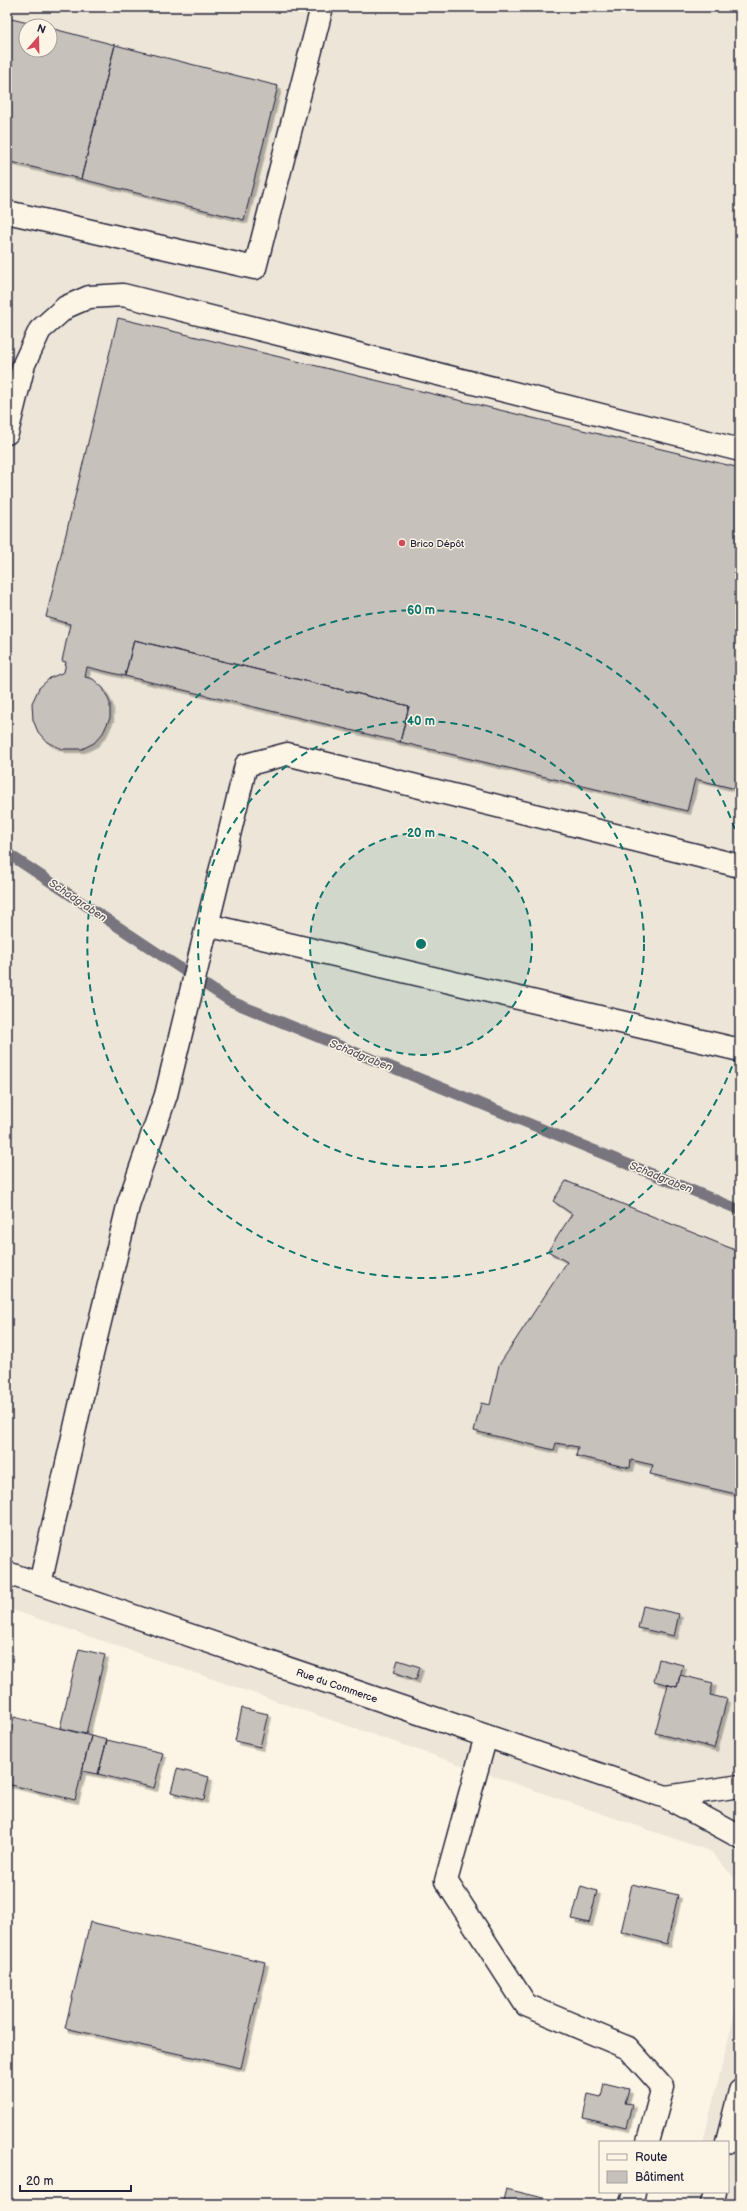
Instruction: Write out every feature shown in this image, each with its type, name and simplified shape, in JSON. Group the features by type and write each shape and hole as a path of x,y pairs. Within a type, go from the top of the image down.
{"street":[{"path":"7,212 255,268 322,7"},
{"path":"7,433 24,364 40,330 66,307 89,297 123,295 740,450"},
{"path":"40,1584 86,1379 129,1202 166,1095 246,765 287,754 740,866"},
{"path":"208,925 740,1050"},
{"name":"Rue du Commerce","path":"7,1573 666,1798 740,1837"},
{"path":"486,1736 446,1881 526,2005 628,2048 663,2087 648,2141"},
{"name":"Rue du Commerce","path":"666,1798 740,1786"},
{"path":"727,2141 740,2091"},
{"path":"631,2204 634,2193"},
{"path":"712,2204 714,2193"}],"shaded area":[{"path":"7,7 740,7 740,1884 710,1851 7,1608"},
{"path":"740,1992 740,2204 687,2204 690,2193 729,2193 729,2141 703,2141"}],"building":[{"path":"7,18 18,21 18,58 58,58 58,30 115,45 81,179 7,161"},
{"path":"115,45 278,86 244,220 81,179"},
{"name":"Brico Dépôt","path":"118,318 740,468 740,790 695,779 687,811 400,742 409,706 134,640 125,676 87,667 85,677 93,679 103,688 110,703 110,718 103,733 94,743 82,749 62,749 47,742 38,732 33,720 32,703 39,688 50,678 64,672 66,662 62,661 70,624 46,617"},
{"path":"134,640 409,706 400,742 125,676"},
{"path":"566,1181 740,1252 740,1495 650,1474 653,1465 631,1460 630,1468 576,1456 578,1447 556,1443 554,1450 474,1431 481,1403 490,1405 499,1365 567,1262 548,1251 572,1214 553,1201"},
{"path":"643,1606 679,1614 674,1636 638,1628"},
{"path":"79,1649 105,1655 86,1734 60,1728"},
{"path":"659,1659 683,1665 677,1687 654,1681"},
{"path":"398,1660 420,1667 416,1680 394,1672"},
{"path":"680,1675 713,1683 710,1695 727,1699 714,1748 655,1733 668,1685 677,1687"},
{"path":"242,1708 268,1714 260,1747 235,1741"},
{"path":"14,1717 91,1736 75,1800 7,1784 7,1745"},
{"path":"91,1736 107,1740 98,1774 82,1771"},
{"path":"107,1740 163,1753 154,1788 98,1774"},
{"path":"177,1769 209,1777 204,1800 171,1792"},
{"path":"632,1884 678,1895 667,1944 621,1932"},
{"path":"581,1886 597,1891 589,1923 572,1919"},
{"path":"90,1922 265,1962 241,2068 65,2028"},
{"path":"604,2083 629,2089 625,2103 632,2104 626,2128 583,2118 588,2094 601,2097"},
{"path":"506,2189 569,2204 502,2204"}],"waterway":[{"name":"Schadgraben","path":"7,853 230,1001 740,1210"}],"place":[{"name":"Brico Dépôt","path":"402,543"}]}
